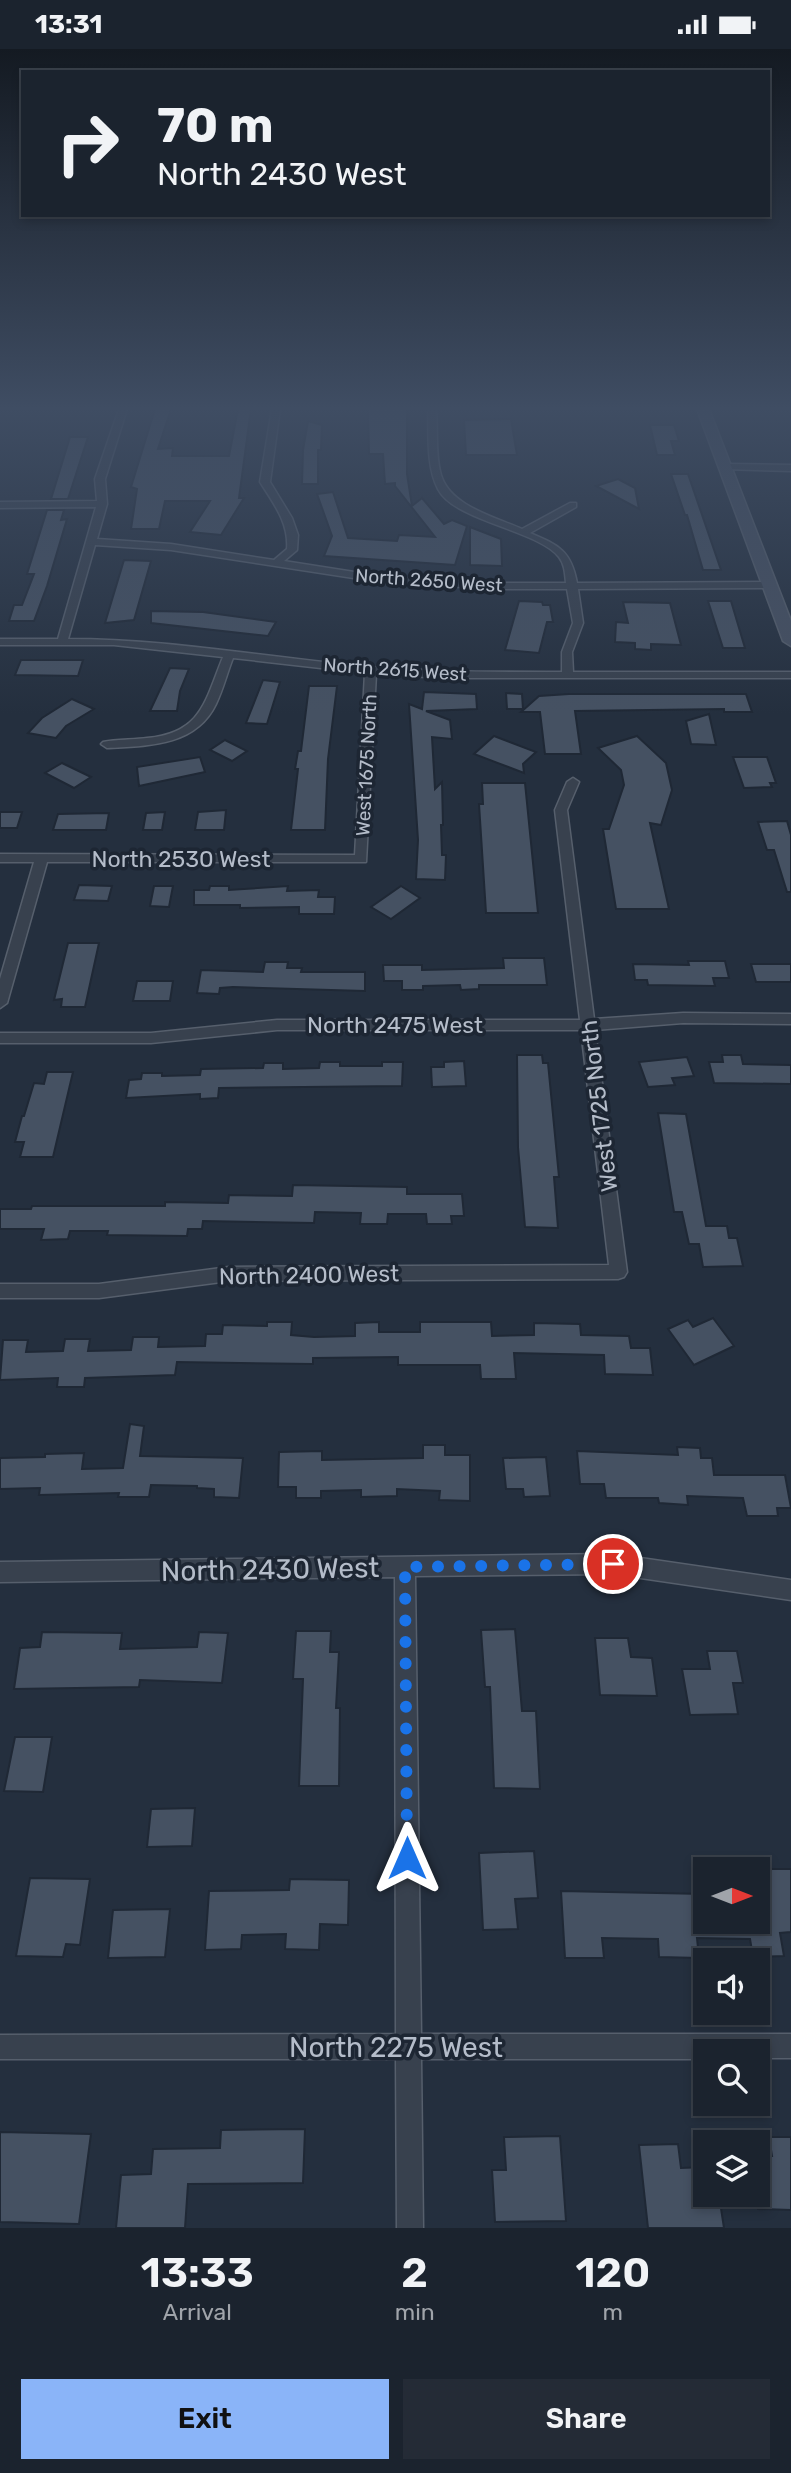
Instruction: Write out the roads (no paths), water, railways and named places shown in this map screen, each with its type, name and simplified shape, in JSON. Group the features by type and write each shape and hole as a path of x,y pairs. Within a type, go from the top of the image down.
{"main road":[{"path":"742,511 791,641"}],"street":[{"path":"62,642 100,511"},
{"path":"275,564 292,550 293,535 283,511"},
{"path":"473,511 524,532 562,554 569,567 578,623 567,652 568,673"},
{"path":"524,532 563,511"},
{"name":"North 2650 West","path":"91,542 171,547 275,564 442,584 770,585"},
{"name":"North 2615 West","path":"0,642 114,642 371,670 442,675 791,675"},
{"path":"107,744 160,741 193,728 209,709 229,655"},
{"name":"West 1675 North","path":"361,859 371,670"},
{"name":"West 1725 North","path":"573,782 561,810 618,1272"},
{"name":"North 2530 West","path":"0,858 361,859"},
{"path":"0,1003 41,859"},
{"name":"North 2475 West","path":"0,1038 151,1038 277,1025 589,1025 683,1018 791,1019"},
{"name":"North 2400 West","path":"0,1290 99,1291 229,1273 618,1272"},
{"name":"North 2430 West","path":"0,1572 613,1564 791,1590"},
{"path":"405,1567 410,2228"},
{"name":"North 2275 West","path":"0,2047 791,2046"}]}
